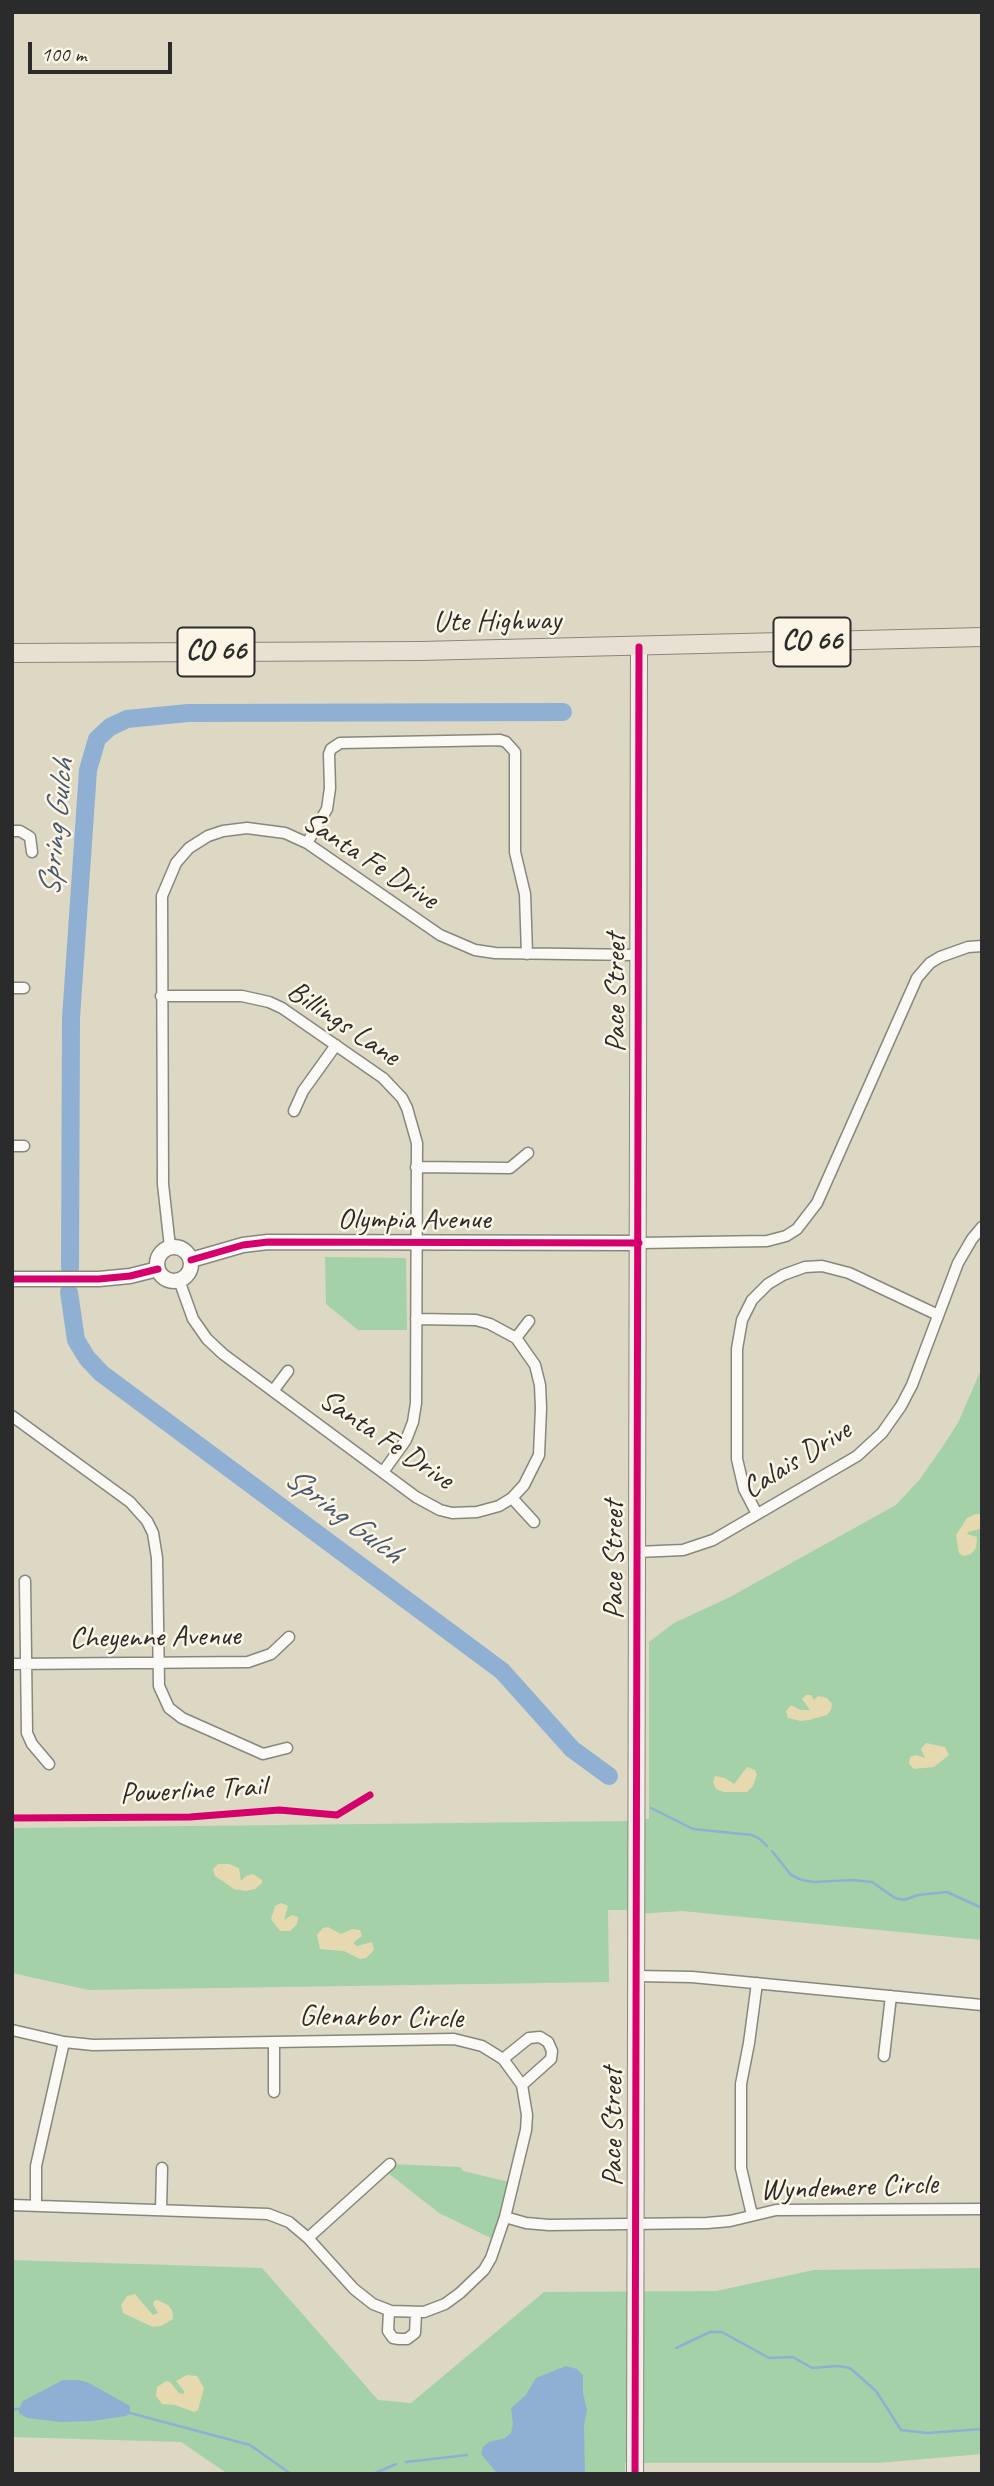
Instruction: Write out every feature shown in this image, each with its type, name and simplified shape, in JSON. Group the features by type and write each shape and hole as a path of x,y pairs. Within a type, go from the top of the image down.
{"main road":[{"name":"Ute Highway","path":"12,653 407,651 982,637"},
{"name":"Pace Street","path":"635,2474 639,647"}],"street":[{"path":"307,843 327,809 330,788 329,754 331,749 340,743 506,741 515,752 515,852 525,894 527,954"},
{"name":"Santa Fe Drive","path":"170,1247 163,1184 162,896 176,863 189,848 208,836 247,828 285,833 307,843 440,935 475,950 527,954 639,955"},
{"path":"12,831 20,831 30,836 32,852"},
{"name":"Olympia Avenue","path":"191,1260 256,1243 639,1244 767,1241 786,1236 797,1229 817,1203 918,978 930,963 940,957 968,947 982,946"},
{"name":"Billings Lane","path":"161,996 242,996 270,1002 383,1078 402,1098 414,1126 416,1143 416,1404 406,1440 383,1472"},
{"path":"294,1111 303,1091 336,1045"},
{"path":"416,1167 510,1168 528,1153"},
{"name":"Calais Drive","path":"637,1552 683,1550 713,1539 858,1456 882,1433 901,1407 912,1385 958,1263 982,1227"},
{"path":"170,1247 185,1250 191,1260 188,1274 179,1280 164,1278 158,1269 160,1254 170,1247"},
{"path":"757,1514 744,1489 737,1459 737,1349 742,1320 752,1300 768,1284 783,1275 805,1267 822,1266 849,1273 938,1315"},
{"path":"12,1279 99,1279 130,1276 158,1269"},
{"name":"Santa Fe Drive","path":"179,1280 193,1319 207,1339 427,1504 452,1513 466,1514 499,1506 512,1498"},
{"path":"416,1319 482,1321 505,1330 516,1338 530,1357 538,1375 541,1421 539,1455 534,1468 512,1498 534,1522"},
{"path":"516,1338 529,1321"},
{"path":"273,1391 288,1371"},
{"path":"12,1416 130,1502 147,1521 153,1533 157,1558 158,1662 162,1697 169,1708 182,1718 263,1754 287,1748"},
{"path":"25,1581 27,1732 32,1745 49,1764"},
{"name":"Cheyenne Avenue","path":"12,1664 257,1660 271,1654 289,1636"},
{"path":"636,1976 692,1977 982,2004"},
{"path":"751,2215 741,2168 741,2084 750,2043 757,1983"},
{"path":"884,2056 891,1996"},
{"name":"Glenarbor Circle","path":"12,2030 64,2042 93,2045 454,2039 482,2046 503,2059 522,2085 526,2100 526,2130 492,2258 478,2277 445,2304 416,2313 389,2311 373,2304 354,2289 308,2238 289,2222 268,2214 12,2205"},
{"path":"503,2059 532,2037 540,2037 548,2042 552,2051 551,2059 522,2085"},
{"path":"36,2206 36,2166 64,2042"},
{"path":"274,2042 274,2092"},
{"path":"308,2238 390,2164"},
{"path":"161,2210 162,2168"},
{"name":"Wyndemere Circle","path":"505,2217 526,2223 549,2225 636,2224 719,2222 776,2210 982,2209"},
{"path":"389,2311 387,2331 393,2338 399,2339 407,2339 415,2333 416,2313"}],"green space":[{"path":"325,1257 406,1258 407,1330 358,1330 326,1304"},
{"path":"982,1367 982,1940 682,1911 636,1914 635,1910 608,1910 609,1982 89,1990 12,1973 12,1828 649,1819 649,1642 674,1623 730,1597 896,1505 920,1479 958,1423"},
{"path":"390,2164 460,2167 463,2171 513,2183 497,2241 439,2213 383,2169"},
{"path":"12,2260 262,2268 378,2400 411,2403 544,2292 716,2291 814,2270 982,2268 982,2454 878,2463 625,2463 625,2474 228,2474 181,2442 12,2437"}],"sand":[{"path":"980,1514 982,1518 980,1529 967,1534 977,1537 976,1548 971,1554 963,1556 959,1553 956,1535 967,1518"},
{"path":"811,1695 814,1700 818,1696 827,1698 832,1704 831,1710 827,1715 809,1720 788,1718 786,1711 791,1705 801,1710 810,1710 802,1699"},
{"path":"926,1743 945,1747 949,1755 934,1767 914,1769 909,1764 910,1757 916,1755 925,1758 921,1749"},
{"path":"747,1767 755,1770 757,1775 753,1786 747,1792 724,1792 716,1789 713,1782 715,1776 734,1784"},
{"path":"218,1864 239,1868 241,1881 253,1874 262,1880 262,1883 255,1889 246,1891 234,1889 215,1876 213,1869"},
{"path":"281,1903 288,1906 284,1920 292,1915 298,1917 297,1924 290,1931 280,1931 271,1919 275,1906"},
{"path":"328,1927 341,1934 352,1929 360,1930 362,1936 354,1944 357,1946 372,1942 374,1950 366,1958 360,1959 344,1951 320,1949 317,1935 323,1928"},
{"path":"135,2294 153,2315 158,2313 154,2301 168,2305 173,2319 153,2327 123,2313 121,2305 127,2296"},
{"path":"187,2375 197,2376 204,2388 198,2410 194,2412 175,2405 162,2404 156,2396 157,2387 166,2381 170,2382 179,2393 184,2394 176,2381"}],"water":[{"path":"566,2366 577,2369 583,2375 587,2410 584,2425 585,2474 497,2473 481,2454 483,2447 511,2433 511,2408 526,2395 536,2378"},
{"path":"63,2380 89,2383 130,2406 130,2413 126,2416 92,2421 61,2422 27,2418 19,2413 23,2401"}],"waterway":[{"name":"Spring Gulch","path":"70,1268 71,1018 88,770 97,739 110,727 127,719 188,713 563,712"},
{"name":"Spring Gulch","path":"69,1292 76,1340 87,1358 101,1373 502,1671 572,1749 609,1776"},
{"path":"651,1808 693,1829 752,1835 767,1846"},
{"path":"772,1851 791,1875 802,1880 872,1882 895,1898 904,1900 918,1895 947,1892 982,1908"},
{"path":"676,2348 710,2332 722,2332 769,2358 793,2357 812,2368 850,2368 876,2391 901,2430 927,2433 982,2429"},
{"path":"12,2409 19,2409"},
{"path":"130,2413 250,2445 291,2474"},
{"path":"406,2462 467,2455"},
{"path":"373,2474 396,2464"}],"cycle path":[{"path":"635,2474 639,647"},
{"path":"191,1260 243,1245 268,1242 639,1243"},
{"path":"12,1279 99,1279 130,1276 158,1269"},
{"name":"Powerline Trail","path":"12,1818 190,1817 279,1810 337,1815 370,1795"}]}
